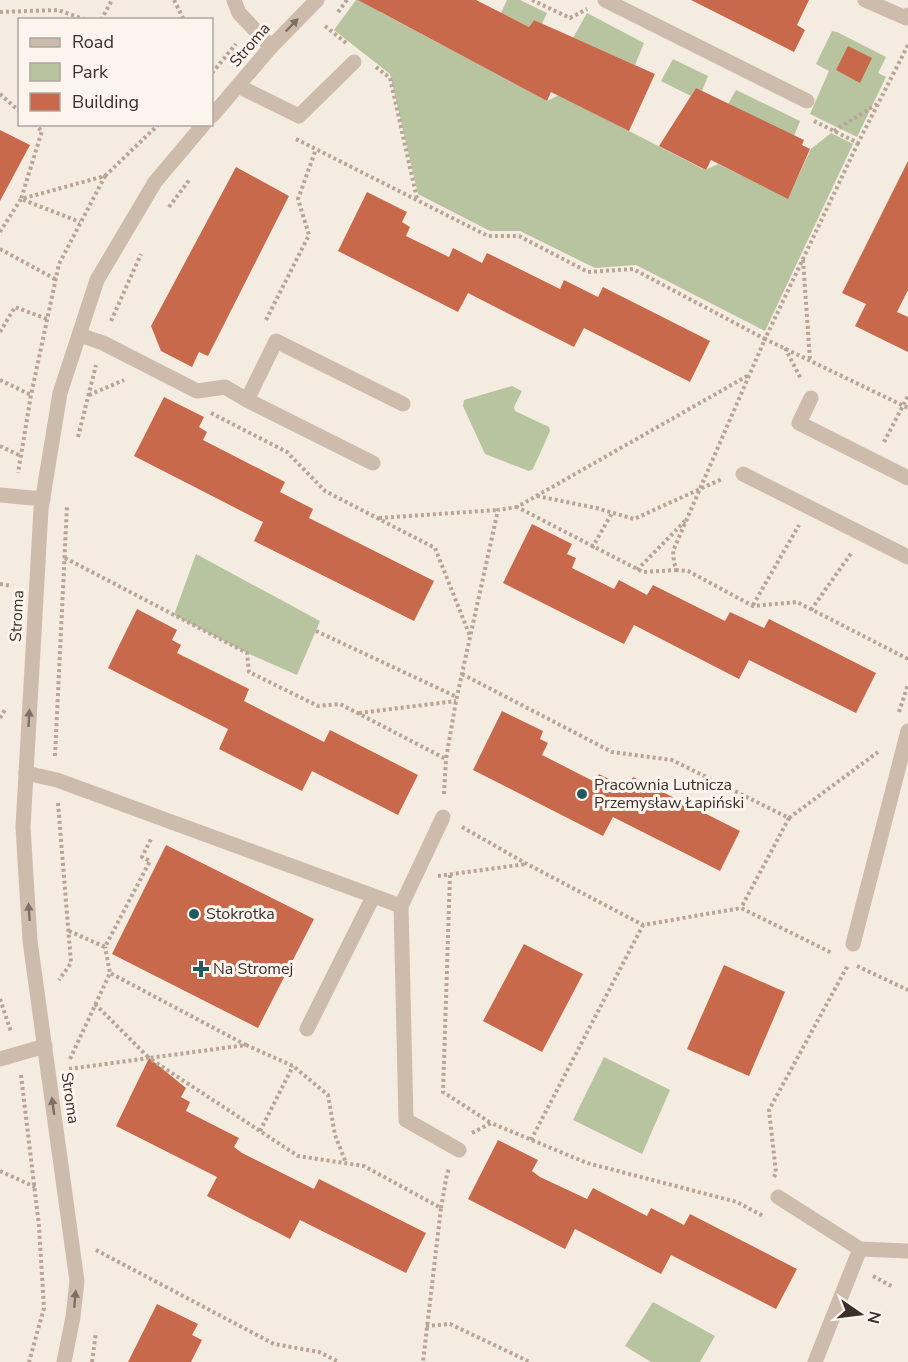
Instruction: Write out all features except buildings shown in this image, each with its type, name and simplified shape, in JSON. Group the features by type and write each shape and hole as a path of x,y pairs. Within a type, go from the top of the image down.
{"street":[{"path":"234,0 239,14 271,47"},
{"name":"Stroma","path":"213,115 271,47 317,0"},
{"path":"605,0 807,101"},
{"path":"865,0 906,18 908,15"},
{"path":"238,86 299,116 358,57"},
{"name":"Stroma","path":"64,1362 73,1317 76,1281 30,941 23,827 43,499 60,393 97,280 155,182 202,126"},
{"path":"80,334 103,343 197,391 225,387 373,463"},
{"path":"247,400 276,340 403,404"},
{"path":"811,398 799,423 908,478"},
{"path":"743,474 908,557"},
{"path":"1,500 43,499"},
{"path":"853,944 908,731"},
{"path":"26,773 57,780 401,906"},
{"path":"443,817 401,906 406,1120 459,1150"},
{"path":"307,1029 373,897"},
{"path":"0,1059 45,1046"},
{"path":"778,1197 860,1250 908,1251"},
{"path":"815,1362 860,1250"}],"path":[{"path":"102,18 111,0"},
{"path":"174,0 183,18"},
{"path":"334,17 347,0"},
{"path":"0,12 57,10 80,18"},
{"path":"318,34 330,21"},
{"path":"325,26 358,57 390,78 417,200"},
{"path":"0,94 18,110"},
{"path":"834,131 878,104"},
{"path":"0,232 21,199 42,131 36,126"},
{"path":"0,249 55,279 59,264 105,176 157,126"},
{"path":"294,139 488,236 519,236 588,272 633,269 765,339 905,406"},
{"path":"677,570 673,551 686,519 765,339 858,143"},
{"path":"266,320 309,235 298,199 316,149"},
{"path":"167,210 194,174"},
{"path":"21,199 105,176"},
{"path":"21,199 80,222"},
{"path":"76,446 109,324 144,249"},
{"path":"803,260 810,360"},
{"path":"0,332 15,307 47,319"},
{"path":"785,348 811,398"},
{"path":"379,518 517,507 750,375"},
{"path":"89,395 127,379"},
{"path":"0,380 31,395"},
{"path":"874,461 905,406 908,396"},
{"path":"207,411 287,452 325,491 435,548 470,637"},
{"path":"0,446 21,456"},
{"path":"537,495 634,519 732,474 743,474"},
{"path":"61,991 59,979 71,963 55,748 67,500"},
{"path":"517,507 637,570 688,572 753,606 797,602 908,659"},
{"path":"753,606 809,507"},
{"path":"498,510 446,759 443,817 643,925 741,908 840,957"},
{"path":"592,548 612,513"},
{"path":"637,570 686,519"},
{"path":"811,610 864,535"},
{"path":"64,558 247,652 249,672 318,706 340,704 446,759"},
{"path":"0,584 12,586"},
{"path":"316,631 457,699"},
{"path":"462,674 612,753 672,760 789,818"},
{"path":"358,713 457,699"},
{"path":"741,908 789,818 884,748"},
{"path":"70,1060 110,974 105,946 150,861 142,857 151,839"},
{"path":"450,875 443,1092 491,1123 587,1163 737,1202 764,1217"},
{"path":"531,1140 643,925"},
{"path":"69,931 105,946"},
{"path":"772,1181 776,1173 769,1110 849,962 908,990"},
{"path":"110,974 246,1045 293,1066 328,1095 334,1135 347,1163"},
{"path":"95,1004 149,1058 298,1156 364,1166 441,1208"},
{"path":"71,1068 246,1045"},
{"path":"69,1049 73,1079"},
{"path":"260,1131 293,1066"},
{"path":"21,1078 35,1187 44,1308 29,1362"},
{"path":"423,1362 447,1174 466,1135 491,1123"},
{"path":"0,1171 35,1187"},
{"path":"754,1211 759,1204"},
{"path":"95,1243 97,1259"},
{"path":"96,1250 274,1344 319,1352 339,1362"},
{"path":"863,1271 893,1287"},
{"path":"426,1326 450,1324 530,1362"},
{"path":"92,1362 96,1329"}],"green space":[{"path":"356,0 385,0 380,12 547,101 559,95 705,170 718,164 788,198 811,149 831,133 853,144 765,331 636,265 595,268 520,231 490,231 418,194 390,74 334,30"},
{"path":"507,0 520,0 547,13 542,24 534,20 529,27 501,13"},
{"path":"587,13 644,43 635,65 573,38"},
{"path":"832,31 886,57 878,73 886,77 857,137 810,114 829,71 816,64"},
{"path":"673,59 708,76 702,91 696,88 691,96 661,81"},
{"path":"736,90 800,121 794,136 728,104"},
{"path":"512,386 522,391 514,407 515,411 549,427 550,431 533,469 529,471 485,454 463,406 464,400"},
{"path":"196,554 320,621 297,675 247,653 174,615"},
{"path":"604,1057 670,1090 642,1154 573,1120"},
{"path":"653,1302 715,1336 700,1362 651,1362 625,1346"}],"place":[{"name":"Pracownia Lutnicza Przemysław Łapiński","path":"582,794"},
{"name":"Stokrotka","path":"194,914"},
{"name":"Na Stromej","path":"201,969"}]}
